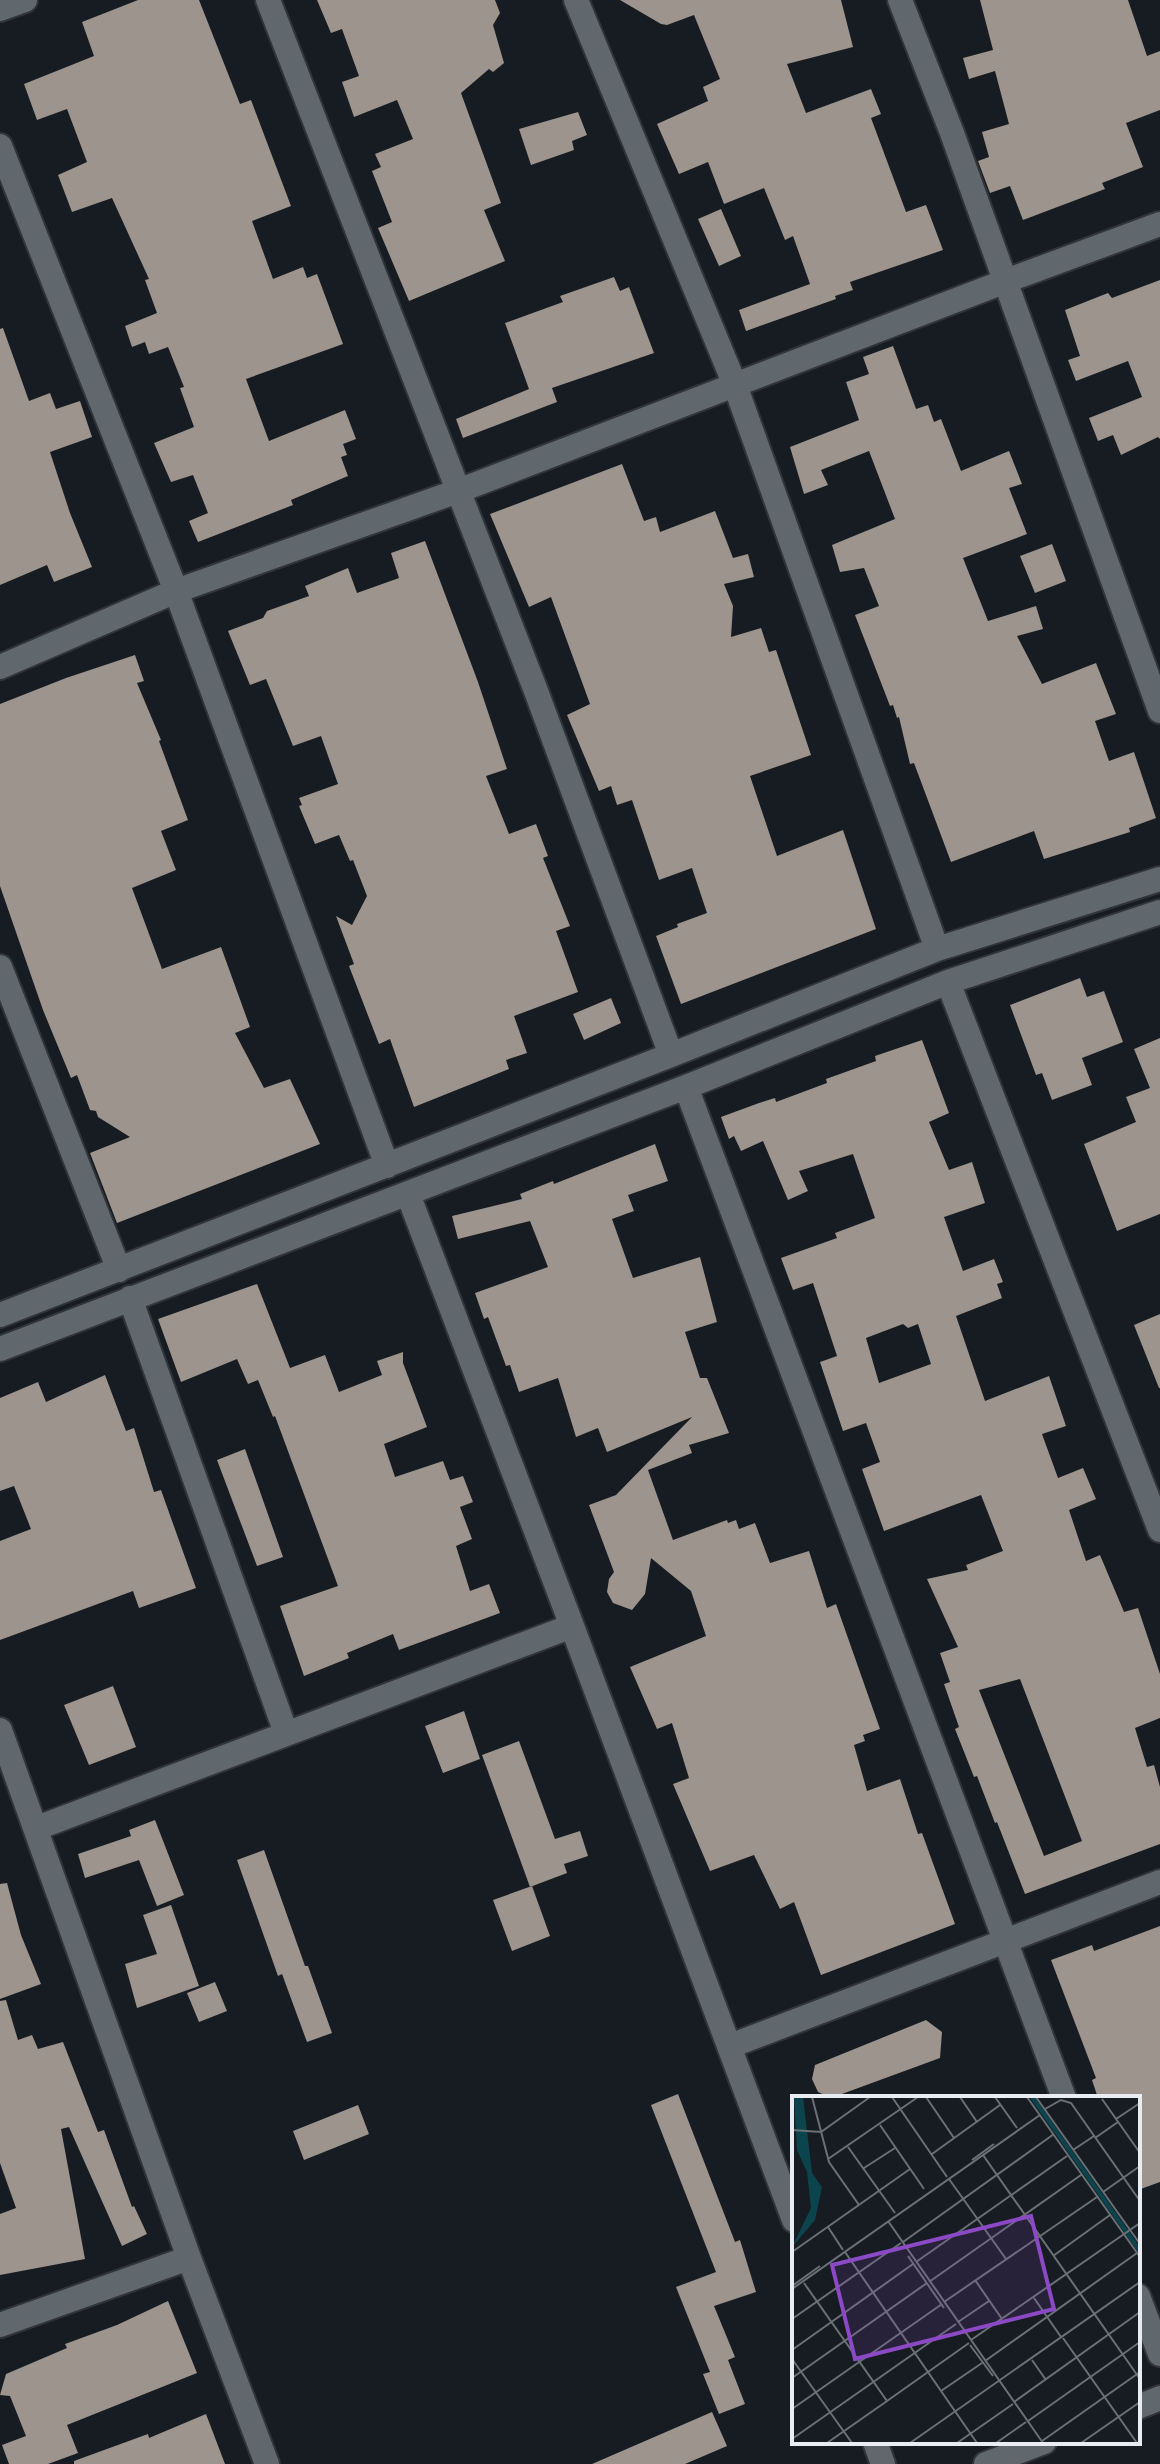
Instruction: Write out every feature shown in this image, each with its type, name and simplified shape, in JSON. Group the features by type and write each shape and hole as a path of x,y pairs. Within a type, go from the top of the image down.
{"street":[{"path":"0,9 25,0"},
{"path":"268,0 536,691 671,1055"},
{"path":"576,0 735,385 937,949"},
{"path":"900,0 1006,281 1160,711"},
{"path":"0,146 176,591 387,1166"},
{"path":"0,667 176,591 458,491 1160,224"},
{"path":"0,1315 937,949 1160,879"},
{"path":"0,1349 686,1087 948,982 1160,912"},
{"path":"0,967 119,1270"},
{"path":"948,982 1160,1530"},
{"path":"686,1087 1063,2096"},
{"path":"408,1194 792,2215"},
{"path":"130,1298 286,1733"},
{"path":"37,1828 572,1626"},
{"path":"0,1730 189,2258 267,2464"},
{"path":"730,2046 1160,1882"},
{"path":"0,2325 189,2258"},
{"path":"1140,2301 1160,2354"},
{"path":"1140,2406 1160,2398"},
{"path":"876,2444 883,2464"},
{"path":"986,2464 1039,2444"}],"building":[{"path":"138,0 199,0 240,104 251,100 291,206 252,221 273,279 303,267 307,278 317,274 343,344 246,379 269,441 345,410 356,439 343,444 347,455 341,457 348,476 291,500 293,505 198,542 189,521 208,513 193,475 171,482 154,443 194,427 180,388 184,387 168,347 149,354 145,342 132,347 125,326 157,313 145,280 149,279 112,198 72,212 58,175 87,162 67,109 37,120 24,84 94,56 82,22"},
{"path":"317,0 495,0 500,13 493,25 504,63 493,72 489,69 461,93 501,203 484,210 505,261 409,301 378,228 392,222 372,171 381,167 375,154 413,139 397,100 354,117 342,82 359,76 342,29 331,33"},
{"path":"620,0 841,0 853,47 787,64 806,113 871,89 881,114 871,118 906,212 926,205 943,250 850,282 853,290 835,296 836,299 746,331 739,310 810,284 793,236 785,240 764,188 724,204 708,162 679,174 657,124 708,101 703,87 720,79 694,15 667,25 661,24"},
{"path":"980,0 1128,0 1147,56 1160,51 1160,110 1126,123 1143,167 1102,183 1105,189 1023,220 1010,186 990,193 978,161 989,157 982,132 1009,124 995,71 969,79 963,58 993,50"},
{"path":"578,112 587,135 572,141 574,150 531,165 519,129"},
{"path":"721,209 741,256 719,266 698,219"},
{"path":"614,277 620,291 629,287 654,353 552,388 557,402 463,438 456,419 529,389 505,323 563,302 560,296"},
{"path":"1160,280 1160,439 1158,437 1121,455 1113,435 1098,441 1089,418 1142,397 1128,361 1076,381 1068,360 1080,356 1065,310 1108,293 1112,298"},
{"path":"3,328 29,401 50,393 56,409 80,401 92,437 50,452 92,567 54,582 47,565 0,585 0,329"},
{"path":"893,346 916,409 928,405 934,422 941,419 961,471 1009,451 1022,484 1009,488 1027,534 963,558 988,621 1036,606 1043,629 1017,636 1042,684 1096,663 1116,714 1095,721 1109,761 1134,752 1156,818 1129,828 1130,832 1044,859 1034,831 951,862 914,763 910,764 899,717 893,705 890,706 855,615 879,606 864,568 840,572 832,545 895,519 869,451 821,470 828,485 804,494 790,447 859,420 846,382 869,374 863,357"},
{"path":"622,464 644,521 656,517 660,532 715,511 733,558 748,554 754,577 724,584 733,606 731,637 761,628 769,652 776,650 811,755 750,776 777,856 843,830 876,929 681,1004 656,936 707,913 692,868 659,880 632,800 617,805 611,786 599,791 567,715 590,704 551,597 529,607 490,514"},
{"path":"425,541 507,769 486,776 509,834 536,824 548,856 543,858 570,926 556,931 578,992 514,1016 527,1053 506,1060 509,1069 414,1107 390,1039 379,1044 349,966 354,964 336,916 352,925 367,896 339,835 315,844 299,806 302,805 299,798 338,784 321,736 293,746 266,679 250,685 228,631 263,618 267,611 309,596 305,586 348,568 357,593 399,578 391,553"},
{"path":"1052,544 1066,581 1035,593 1020,556"},
{"path":"135,655 144,681 137,683 161,740 188,820 161,831 176,870 132,888 162,969 221,947 250,1027 235,1033 264,1088 290,1079 320,1144 117,1223 90,1153 130,1137 98,1117 96,1111 90,1110 77,1075 71,1078 43,1010 0,886 0,704"},
{"path":"1080,978 1087,997 1104,991 1123,1042 1082,1058 1092,1085 1052,1100 1042,1073 1036,1075 1010,1005"},
{"path":"611,998 621,1023 584,1040 573,1014"},
{"path":"1160,1038 1160,1214 1117,1231 1084,1144 1136,1122 1126,1097 1150,1088 1134,1049"},
{"path":"922,1040 949,1113 929,1122 949,1170 972,1162 985,1203 944,1217 963,1271 994,1259 1003,1282 997,1284 1002,1298 956,1316 985,1401 1049,1376 1066,1426 1042,1434 1058,1478 1083,1468 1096,1499 1069,1510 1086,1561 1100,1555 1124,1612 1138,1608 1160,1674 1160,1718 1135,1728 1147,1767 1154,1765 1160,1787 1160,1844 1025,1894 955,1729 959,1727 944,1684 950,1682 940,1653 958,1647 927,1579 968,1570 966,1565 1003,1551 981,1495 884,1531 862,1469 880,1462 866,1423 843,1431 820,1362 837,1356 813,1283 793,1290 781,1258 837,1238 835,1233 875,1218 853,1154 799,1171 808,1191 788,1200 763,1141 741,1151 734,1136 729,1139 721,1117 775,1098 776,1102 827,1083 826,1079 876,1061 875,1056","holes":["903,1324 908,1328 918,1324 931,1364 879,1383 866,1338","1020,1679 1082,1841 1044,1856 979,1690"]},
{"path":"655,1144 668,1181 628,1195 634,1211 612,1219 633,1278 700,1257 717,1322 685,1332 700,1378 707,1378 729,1433 689,1445 692,1453 648,1470 673,1540 727,1520 728,1523 736,1520 739,1529 755,1523 770,1563 809,1551 827,1608 836,1604 880,1729 863,1735 865,1741 854,1745 867,1791 900,1779 918,1834 922,1833 955,1924 821,1975 794,1902 780,1909 754,1855 710,1871 673,1784 689,1778 672,1723 657,1729 630,1667 706,1636 691,1591 651,1558 645,1594 632,1610 613,1603 607,1592 609,1579 614,1572 589,1505 616,1495 692,1417 607,1452 598,1428 576,1437 558,1378 519,1392 510,1365 506,1366 488,1317 484,1319 475,1293 548,1267 530,1221 458,1239 452,1216 522,1199 520,1194 553,1181 554,1184"},
{"path":"257,1284 290,1368 325,1355 339,1392 382,1375 377,1361 403,1352 403,1363 427,1427 384,1444 395,1477 443,1461 450,1480 463,1476 473,1502 460,1507 472,1539 456,1546 470,1591 489,1584 500,1613 399,1650 393,1634 347,1653 349,1658 304,1676 280,1606 338,1586 275,1416 258,1380 248,1384 237,1359 181,1382 158,1319"},
{"path":"1160,1314 1160,1388 1159,1388 1134,1325"},
{"path":"105,1375 126,1431 134,1428 154,1492 161,1490 196,1588 139,1608 133,1591 0,1640 0,1541 31,1529 14,1486 0,1491 0,1398 38,1382 46,1402"},
{"path":"245,1449 283,1557 257,1566 217,1460"},
{"path":"113,1686 136,1747 89,1765 64,1705"},
{"path":"464,1711 480,1759 443,1773 425,1726"},
{"path":"519,1741 555,1839 580,1831 588,1856 564,1864 567,1873 530,1887 482,1755"},
{"path":"155,1820 184,1895 157,1906 139,1860 85,1878 78,1854 131,1836 129,1830"},
{"path":"264,1850 332,2033 307,2042 282,1974 278,1976 237,1860"},
{"path":"7,1883 21,1935 41,1984 0,1999 0,1884"},
{"path":"532,1886 550,1936 512,1951 493,1900"},
{"path":"171,1905 199,1986 137,2008 125,1964 157,1954 143,1915"},
{"path":"1160,1926 1160,2182 1140,2189 1140,2096 1097,2096 1092,2080 1096,2078 1051,1960 1092,1945 1094,1951"},
{"path":"215,1982 227,2011 199,2022 187,1993"},
{"path":"6,2000 18,2040 32,2035 38,2049 63,2042 98,2132 104,2130 132,2207 147,2234 122,2246 69,2127 61,2129 85,2259 0,2275 0,2214 16,2208 0,2163 0,2001"},
{"path":"926,2020 942,2032 940,2058 836,2096 818,2092 812,2079 815,2065"},
{"path":"678,2094 735,2242 740,2240 756,2292 714,2306 735,2357 728,2360 745,2404 719,2414 703,2374 710,2372 676,2287 716,2272 651,2105"},
{"path":"358,2105 369,2134 304,2160 293,2131"},
{"path":"168,2301 197,2373 67,2425 78,2453 48,2464 9,2464 2,2445 26,2436 10,2396 0,2395 6,2374 67,2348 65,2344 117,2325"},
{"path":"712,2412 727,2446 685,2464 592,2464"},
{"path":"206,2414 225,2464 74,2464 74,2461 148,2434 149,2438"}]}
